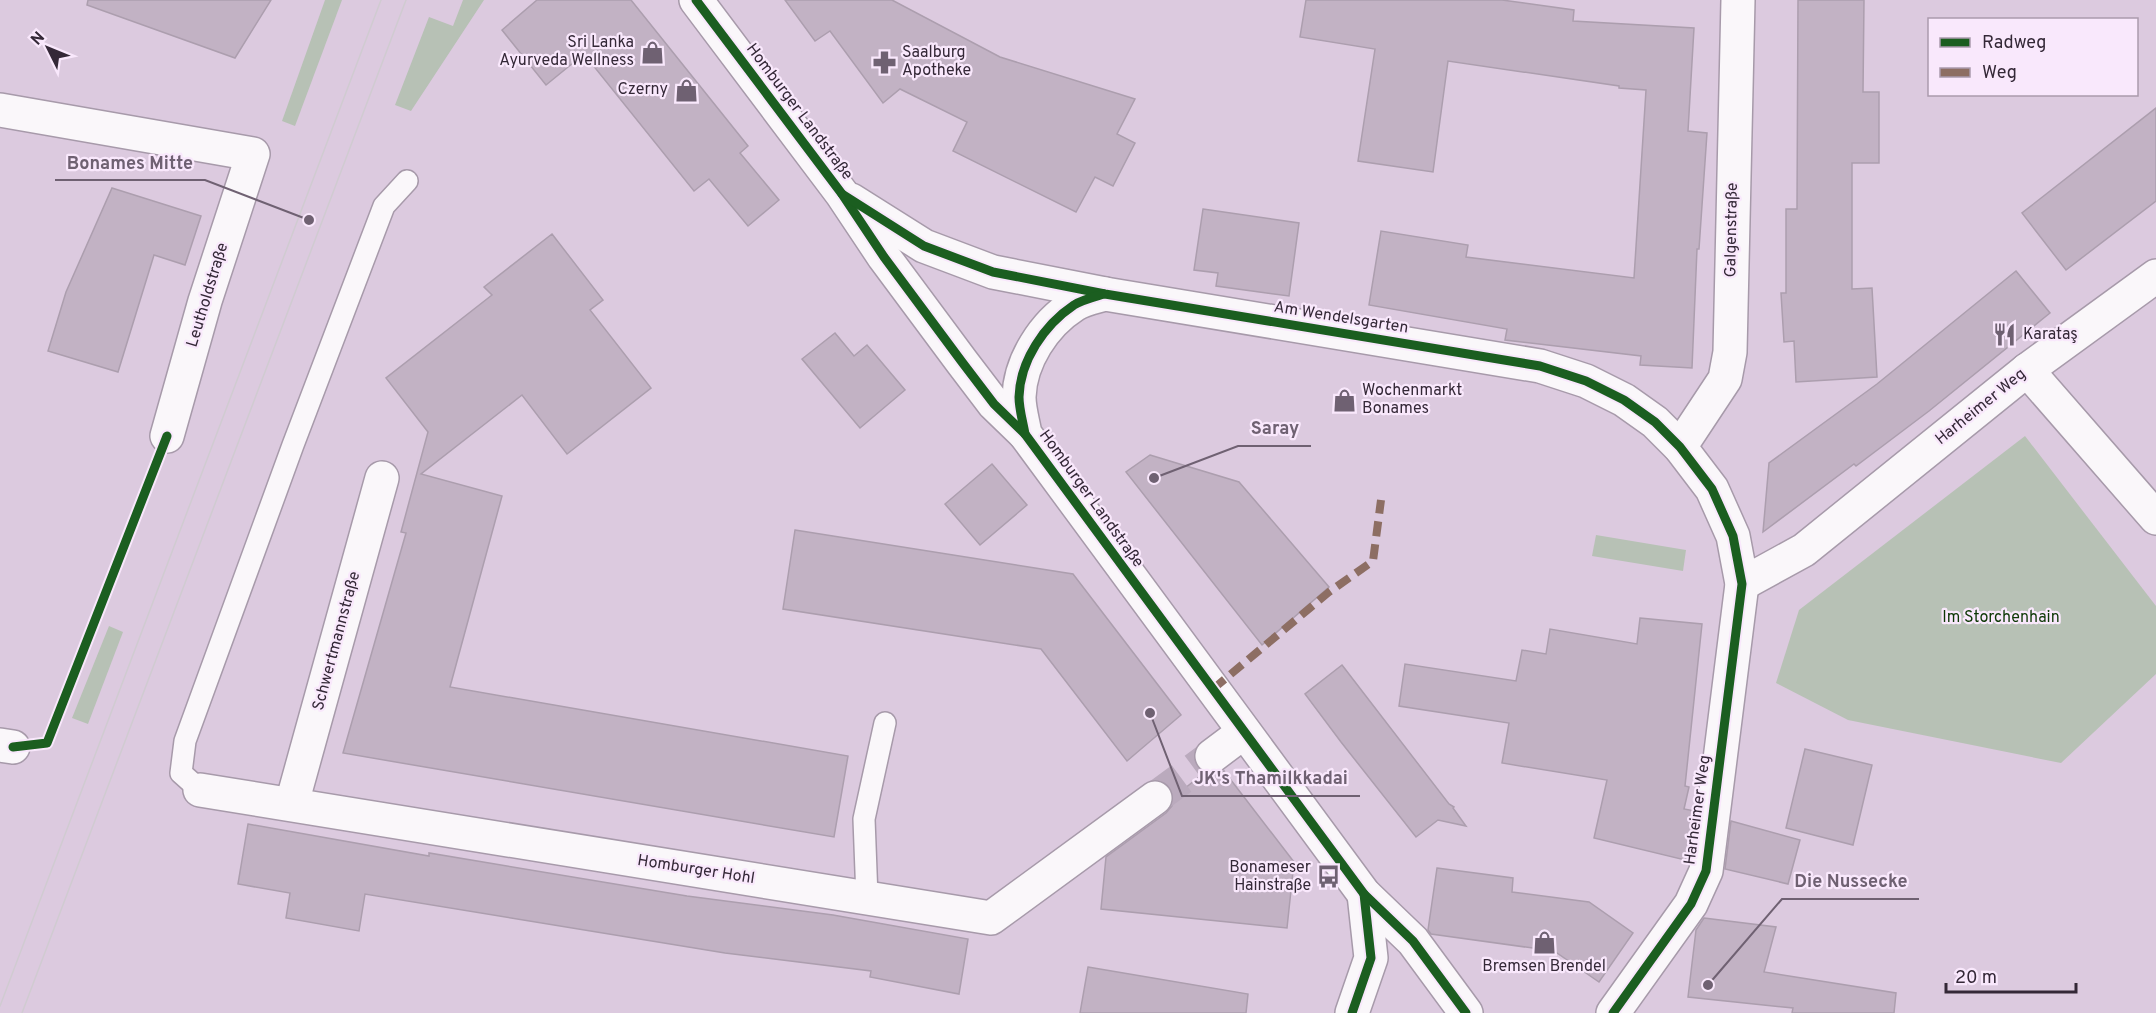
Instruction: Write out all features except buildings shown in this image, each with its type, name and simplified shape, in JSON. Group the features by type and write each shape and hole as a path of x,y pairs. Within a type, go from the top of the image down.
{"street":[{"name":"Homburger Landstraße","path":"696,0 842,194 884,257 988,396 1025,434 1364,894 1413,942 1466,1013"},
{"name":"Galgenstraße","path":"1680,447 1725,380 1730,352 1738,0"},
{"name":"Leutholdstraße","path":"0,110 253,154 205,301 167,436"},
{"name":"Am Wendelsgarten","path":"842,194 924,246 993,272 1105,294 1540,366 1586,381 1624,400 1655,422 1680,447 1712,489 1733,536 1742,584"},
{"name":"Harheimer Weg","path":"1613,1013 1691,904 1706,871 1742,584 1804,550 2027,370 2156,276"},
{"path":"1025,434 1019,398 1023,371 1034,347 1051,324 1075,304 1105,294"},
{"path":"2027,370 2156,518"},
{"name":"Schwertmannstraße","path":"292,803 382,478"},
{"path":"1212,756 1244,732"},
{"name":"Homburger Hohl","path":"200,790 292,803 991,918 1155,798"},
{"path":"1352,1013 1371,958 1364,894"}],"lane":[{"path":"200,790 181,773 185,741 289,456 384,206 407,181"},
{"path":"867,898 864,819 885,723"}],"green space":[{"path":"325,0 342,0 295,126 282,121"},
{"path":"463,0 484,0 411,111 395,105 429,17 453,26"},
{"name":"Im Storchenhain","path":"2025,436 2156,606 2156,674 2061,763 1848,720 1776,683 1799,610"},
{"path":"1596,535 1686,550 1683,571 1592,556"},
{"path":"109,626 123,632 88,724 72,718"}],"tunnel":[{"path":"1155,798 1212,756"}],"tram line":[{"path":"0,1006 381,0"},
{"path":"22,1013 406,0"}],"marked path":[{"path":"1213,689 1329,592 1373,561 1381,500"}],"cycle path":[{"path":"696,0 842,194 884,257 962,362 994,404 1025,434 1364,894 1413,941 1466,1013"},
{"path":"842,194 924,246 993,272 1105,294 1540,366 1586,381 1624,400 1655,422 1680,447 1712,489 1733,536 1742,584 1706,871 1691,904 1613,1013"},
{"path":"1025,434 1019,397 1020,384 1029,357 1044,333 1063,313 1084,300 1104,294"},
{"path":"13,747 47,743 167,436"},
{"path":"1352,1013 1371,958 1364,894"}],"place":[{"name":"Sri Lanka Ayurveda Wellness","path":"652,52"},
{"name":"Saalburg Apotheke","path":"884,62"},
{"name":"Czerny","path":"686,90"},
{"name":"Bonames Mitte","path":"309,220"},
{"name":"Karataş","path":"2005,335"},
{"name":"Wochenmarkt Bonames","path":"1344,400"},
{"name":"Saray","path":"1154,478"},
{"name":"JK's Thamilkkadai","path":"1150,713"},
{"name":"Bonameser Hainstraße","path":"1329,877"},
{"name":"Bremsen Brendel","path":"1544,942"},
{"name":"Die Nussecke","path":"1708,985"}]}
